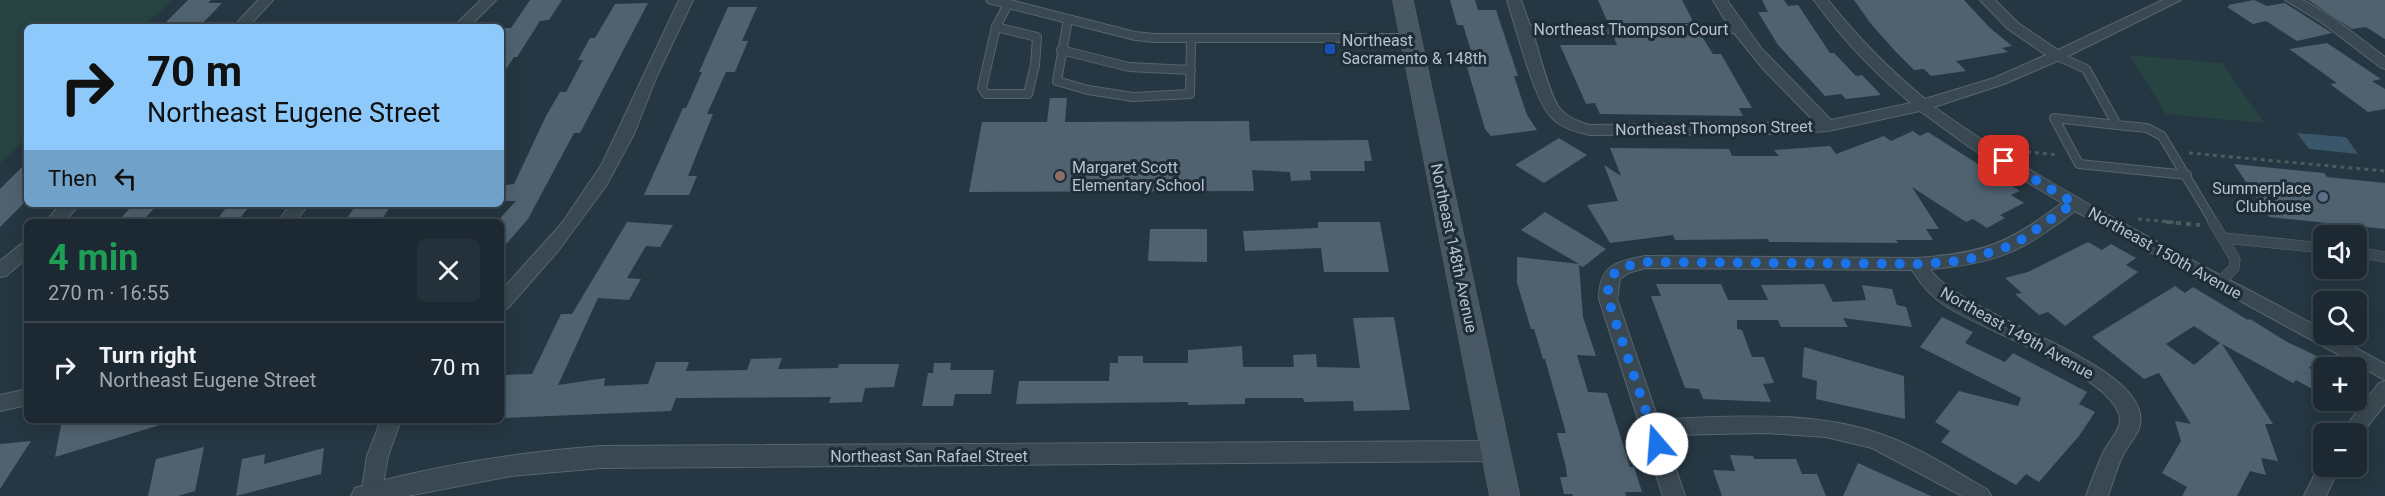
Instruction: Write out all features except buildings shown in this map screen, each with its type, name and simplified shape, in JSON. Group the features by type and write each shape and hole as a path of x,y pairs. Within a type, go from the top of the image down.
{"main road":[{"name":"Northeast 148th Avenue","path":"1403,0 1505,496"}],"street":[{"path":"243,24 266,0"},
{"path":"463,24 489,0"},
{"path":"504,300 554,245 605,174 623,141 647,81 686,0"},
{"path":"1514,0 1524,29"},
{"path":"1720,0 1738,29 1782,82 1828,126"},
{"name":"Northeast 150th Avenue","path":"1821,0 1867,56 1924,105 1989,152 2074,203 2385,373"},
{"path":"1987,0 2013,26 2057,56"},
{"name":"Northeast Thompson Street","path":"1524,29 1553,111 1557,117 1573,126 1590,130 1787,129 1828,126 1924,105 1999,81 2174,0"},
{"path":"2292,0 2326,19 2385,64"},
{"path":"1000,2 1135,36 1191,40 1411,38"},
{"name":"Northeast Thompson Court","path":"1524,29 1738,29"},
{"path":"1674,496 1608,299 1607,284 1612,274 1627,266 1645,262 1917,264 1950,262 1997,251 2030,235 2074,203"},
{"path":"57,219 68,207"},
{"path":"288,219 298,207"},
{"path":"0,271 24,251"},
{"name":"Northeast 149th Avenue","path":"1917,264 1928,281 1953,302 2087,370 2105,381 2117,393 2127,407 2130,424 2114,452 2097,496"},
{"path":"2358,423 2385,388"},
{"path":"0,403 24,398"},
{"path":"368,495 380,441 389,423"},
{"path":"1651,427 1794,426 1850,434 1878,442 1915,459 1980,496"},
{"name":"Northeast San Rafael Street","path":"368,495 440,477 510,465 601,457 1496,451"},
{"path":"2315,496 2324,477"}],"lane":[{"path":"996,27 1037,37 1035,65 1028,94 986,94 982,88 1000,2"},
{"path":"1068,19 1057,81 1088,90 1133,97 1190,94 1191,40"},
{"path":"1061,50 1129,67 1191,70"},
{"path":"2057,56 2086,69 2117,124"},
{"path":"2187,176 2079,164 2054,118 2117,124 2156,131 2162,136 2172,151 2218,227 2235,259 2234,267 2220,282"},
{"path":"2224,238 2313,247"},
{"path":"2367,254 2385,257"}],"path":[{"path":"1989,152 2003,149 2074,156"},
{"path":"2172,151 2385,171"},
{"path":"2114,225 2122,217 2218,227"}],"green space":[{"path":"0,0 172,0 146,24 24,24 24,140 0,163"},
{"path":"2129,55 2222,63 2264,123 2166,114"}],"water":[{"path":"2297,133 2346,137 2358,154 2309,149"}],"place":[{"name":"Northeast Sacramento & 148th","path":"1330,49"},
{"name":"Margaret Scott Elementary School","path":"1060,176"},
{"name":"Summerplace Clubhouse","path":"2323,197"}],"route":[{"path":"1657,444 1608,299 1607,284 1612,274 1627,266 1645,262 1917,264 1974,258 2015,244 2074,203 2004,161"}]}
